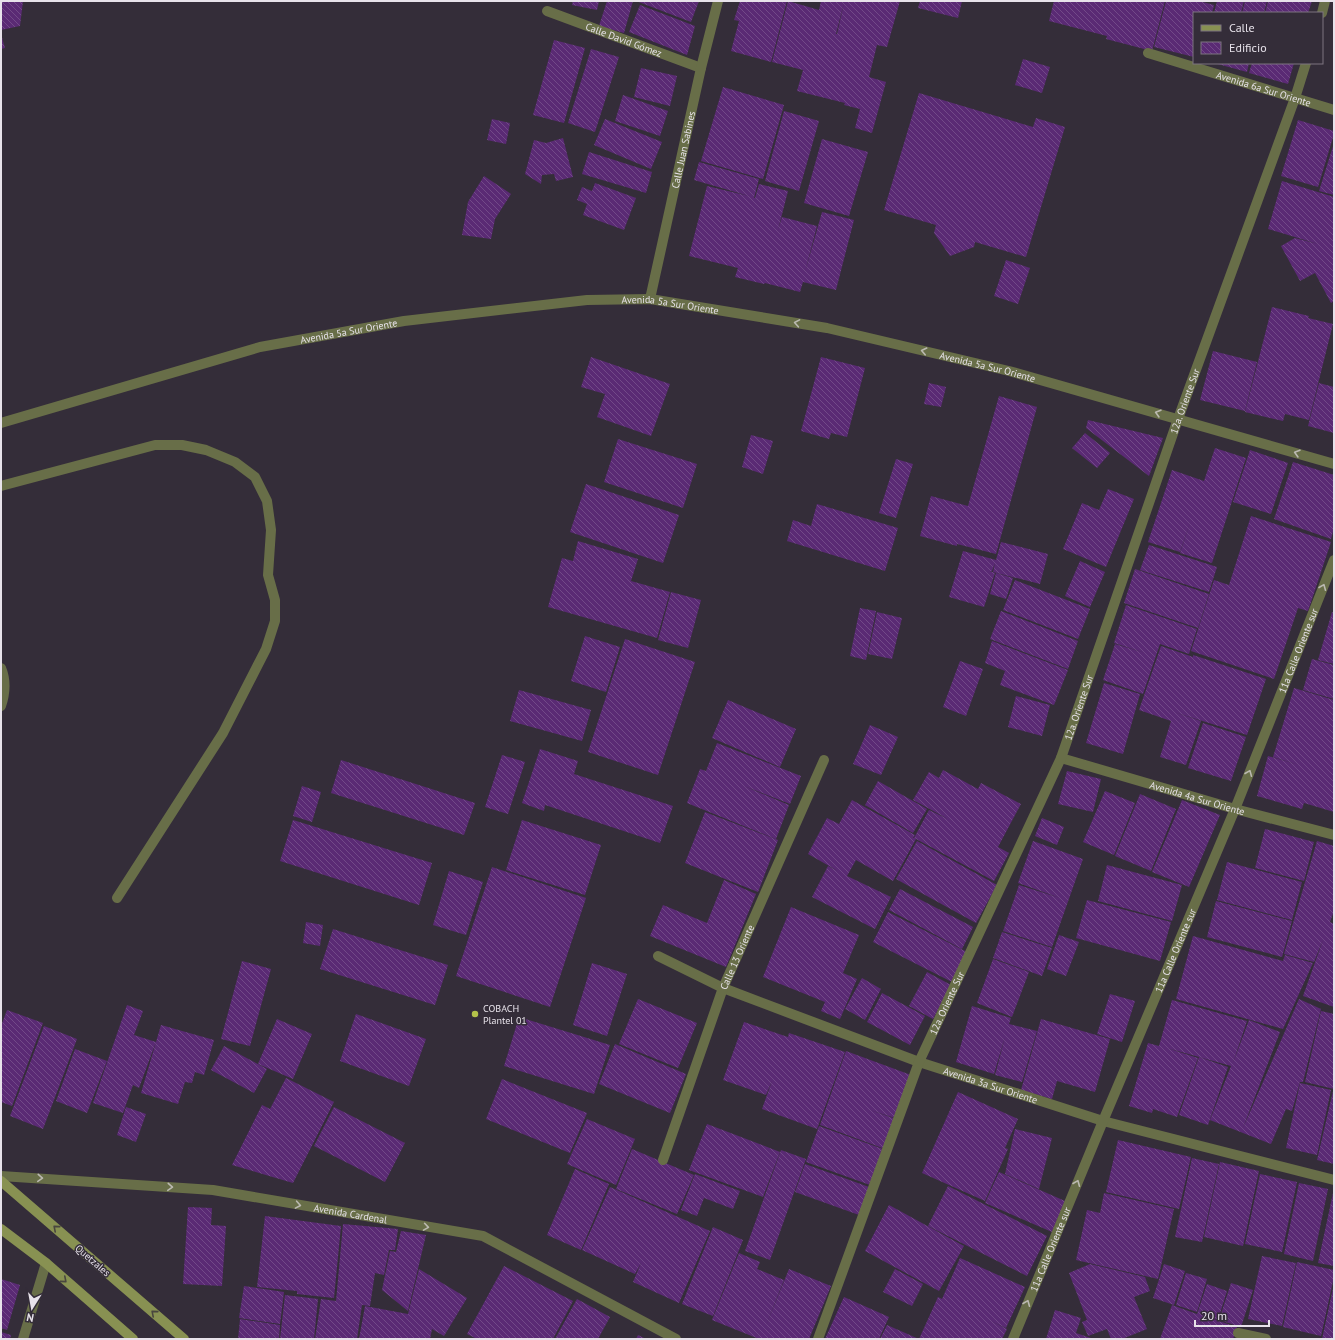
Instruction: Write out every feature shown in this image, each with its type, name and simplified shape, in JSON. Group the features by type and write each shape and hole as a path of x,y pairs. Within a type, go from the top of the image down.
{"main road":[{"name":"Quetzales","path":"1,1181 184,1339"},
{"path":"1,1229 46,1264 133,1339"}],"street":[{"name":"Calle Juan Sabines","path":"650,299 701,68 718,1"},
{"path":"1322,12 1325,1"},
{"name":"Calle David Gómez","path":"547,11 701,68"},
{"name":"Avenida 6a Sur Oriente","path":"1148,53 1334,110"},
{"name":"12a. Oriente Sur","path":"818,1339 919,1062 1061,758 1178,419 1295,98 1306,64"},
{"name":"Avenida 5a Sur Oriente","path":"1,423 260,347 404,322 587,300 650,299 827,328 1009,371 1334,464"},
{"path":"1,486 155,445 182,445 206,450 235,462 255,477 267,501 271,530 268,575 275,600 275,621 266,649 223,734 118,898"},
{"name":"11a Calle Oriente sur","path":"1012,1339 1235,809 1334,560"},
{"path":"1,668 3,674 4,696 1,706"},
{"name":"Avenida 4a Sur Oriente","path":"1061,758 1235,809 1334,835"},
{"name":"Calle 13 Oriente","path":"663,1160 723,988 824,760"},
{"name":"Avenida 3a Sur Oriente","path":"658,956 723,988 919,1062 1103,1121 1334,1180"},
{"name":"Avenida Cardenal","path":"1,1176 214,1190 483,1236 676,1339"},
{"path":"23,1339 46,1264"},
{"path":"1238,1333 1266,1339"}],"building":[{"path":"1,1 23,1 20,26 1,30"},
{"path":"573,1 599,1 597,10 572,5"},
{"path":"607,1 633,1 624,33 599,26"},
{"path":"636,1 699,1 691,22"},
{"path":"740,1 787,1 771,62 731,51 739,21 734,20"},
{"path":"788,1 819,10 821,1 900,1 887,47 877,45 869,77 886,82 872,133 855,128 860,109 844,105 845,103 797,91 803,70 772,62","holes":["844,3 837,34 836,34"]},
{"path":"920,1 962,1 958,18 918,8"},
{"path":"1054,1 1165,1 1152,51 1106,39 1107,36 1049,21"},
{"path":"1166,1 1199,1 1214,5 1212,12 1193,12 1193,57 1154,47"},
{"path":"1217,1 1244,1 1241,12 1214,12"},
{"path":"1245,1 1267,1 1264,12 1242,12"},
{"path":"1268,1 1312,1 1308,12 1265,12"},
{"path":"640,5 695,26 687,55 629,32"},
{"path":"1,34 5,48 1,49"},
{"path":"554,40 585,48 564,123 533,115"},
{"path":"591,49 619,57 595,132 568,123"},
{"path":"1023,59 1050,67 1042,93 1015,85"},
{"path":"1218,64 1249,64 1247,72"},
{"path":"1252,64 1294,64 1288,84 1249,73"},
{"path":"641,68 677,76 670,106 634,97"},
{"path":"723,87 784,105 763,179 701,161"},
{"path":"919,93 1033,127 1036,118 1065,127 1026,257 975,242 974,247 950,256 934,233 936,225 884,210"},
{"path":"623,95 668,111 660,136 615,121"},
{"path":"784,111 819,121 799,191 765,181"},
{"path":"492,119 510,123 506,144 487,140"},
{"path":"605,119 662,142 651,169 594,145"},
{"path":"1298,120 1334,131 1318,187 1281,176"},
{"path":"563,138 573,177 556,181 554,174 542,175 541,184 525,174 534,140 546,143"},
{"path":"822,139 868,152 849,216 804,203"},
{"path":"1334,143 1334,195 1319,191"},
{"path":"589,152 652,172 646,193 582,174"},
{"path":"699,162 759,179 754,198 759,184 788,191 778,230 782,217 817,226 805,272 822,212 854,220 836,290 803,282 800,292 764,284 735,277 738,268 689,256 707,186 749,196 694,180"},
{"path":"484,176 511,194 495,219 491,239 462,235 468,202"},
{"path":"1282,181 1334,197 1334,301 1331,303 1315,273 1300,281 1281,246 1295,238 1318,244 1268,229"},
{"path":"595,183 636,198 624,230 583,215 587,204 577,200 582,187 592,191"},
{"path":"1006,260 1030,268 1018,304 994,296"},
{"path":"1272,307 1309,316 1308,318 1333,324 1309,420 1285,414 1283,421 1245,412"},
{"path":"1213,351 1257,362 1245,411 1200,400"},
{"path":"591,357 670,384 651,436 597,417 605,394 581,387"},
{"path":"821,357 865,368 847,437 831,433 829,439 801,431"},
{"path":"929,383 946,387 941,407 924,404"},
{"path":"1319,383 1334,387 1334,433 1308,426"},
{"path":"999,396 1037,407 996,554 957,544 957,546 920,536 931,496 968,506"},
{"path":"1088,420 1163,438 1149,476 1086,428"},
{"path":"1085,433 1110,453 1097,468 1072,448"},
{"path":"751,435 773,441 763,474 742,467"},
{"path":"618,439 697,464 683,508 604,482"},
{"path":"1215,448 1246,458 1212,563 1180,553 1191,520 1180,552 1148,542 1172,470 1204,481"},
{"path":"1250,450 1288,463 1271,514 1233,502"},
{"path":"896,459 913,464 896,518 879,513"},
{"path":"1293,462 1334,475 1334,528 1331,539 1274,519"},
{"path":"586,484 679,515 663,563 570,532"},
{"path":"1108,489 1134,499 1106,567 1063,549 1082,503 1099,510"},
{"path":"817,504 898,528 885,571 787,541 793,520 811,526"},
{"path":"1251,516 1331,542 1308,611 1298,608 1274,679 1191,651 1214,580 1229,585"},
{"path":"578,541 638,559 631,581 670,592 657,638 548,607 562,558 573,561"},
{"path":"1001,542 1048,554 1040,584 993,572 995,563 992,571 990,571 995,573 984,607 949,597 963,551 996,560"},
{"path":"1149,545 1217,567 1209,592 1140,570"},
{"path":"1080,561 1105,572 1090,607 1065,596"},
{"path":"1135,569 1209,594 1198,628 1124,603"},
{"path":"996,573 1013,578 1006,599 990,594"},
{"path":"1015,580 1090,609 1078,639 1003,610"},
{"path":"671,592 701,600 688,648 658,640"},
{"path":"1126,605 1197,629 1189,654 1160,644 1143,694 1103,680 1115,644 1145,653 1114,643"},
{"path":"860,608 876,611 866,660 850,656"},
{"path":"1001,611 1078,641 1068,669 990,639"},
{"path":"877,612 902,618 892,659 868,654"},
{"path":"1332,612 1334,613 1334,664 1318,660"},
{"path":"585,636 620,647 606,692 571,681"},
{"path":"625,639 695,662 658,775 588,752"},
{"path":"992,641 1068,670 1054,705 1000,685 1005,671 985,663"},
{"path":"1161,646 1266,679 1247,735 1174,712 1201,721 1186,765 1160,757 1171,721 1139,710"},
{"path":"1312,659 1334,665 1334,699 1303,690"},
{"path":"960,661 983,669 966,716 943,707"},
{"path":"1104,683 1140,694 1123,754 1086,743"},
{"path":"1294,688 1334,700 1334,812 1304,803 1302,809 1257,796 1268,756 1299,765 1273,757"},
{"path":"519,690 591,710 582,741 510,721"},
{"path":"1016,696 1050,705 1042,736 1008,727"},
{"path":"728,700 796,729 780,767 712,738"},
{"path":"1203,723 1246,737 1231,781 1188,768"},
{"path":"870,725 898,737 881,775 853,764"},
{"path":"717,743 801,776 790,804 744,786 789,805 776,839 687,803 700,769 706,771"},
{"path":"540,749 578,761 574,774 673,806 660,843 545,805 544,811 522,803"},
{"path":"502,755 525,762 508,814 485,807"},
{"path":"341,760 475,803 464,835 331,793"},
{"path":"943,770 978,789 981,783 1021,804 998,847 1009,853 994,881 916,839 893,881 856,860 847,876 891,897 875,929 812,897 828,866 838,871 808,854 827,818 839,824 852,800 915,835 914,838 929,810 948,819 913,800 929,772 939,778"},
{"path":"1067,771 1101,779 1093,812 1058,804"},
{"path":"878,781 927,809 913,833 865,805"},
{"path":"302,786 321,792 312,822 293,816"},
{"path":"1105,791 1135,803 1114,855 1083,842"},
{"path":"1140,794 1176,809 1151,871 1115,856"},
{"path":"1182,800 1220,815 1189,887 1152,872"},
{"path":"705,812 778,840 758,892 685,863"},
{"path":"1042,818 1064,827 1057,845 1035,836"},
{"path":"293,820 432,863 419,905 280,861"},
{"path":"522,820 601,845 585,895 506,870"},
{"path":"1265,829 1314,842 1304,881 1255,868"},
{"path":"917,841 997,885 976,923 896,879"},
{"path":"1033,841 1083,859 1052,947 1003,931 1019,885 1060,898 1018,883"},
{"path":"1317,841 1334,846 1334,911 1330,922 1334,924 1334,1007 1303,996 1323,940 1314,962 1284,954"},
{"path":"1227,862 1302,882 1292,920 1217,900"},
{"path":"1107,865 1182,885 1172,921 1098,901"},
{"path":"492,867 586,898 550,1007 456,976"},
{"path":"449,871 483,882 466,935 433,925"},
{"path":"724,880 756,894 726,967 650,936 663,905 707,923"},
{"path":"900,889 973,927 962,949 889,910"},
{"path":"1087,900 1171,922 1160,961 1076,938"},
{"path":"1216,901 1292,921 1282,957 1207,937"},
{"path":"791,907 859,935 843,973 857,979 840,1019 821,1011 825,1002 763,977"},
{"path":"888,912 967,952 952,982 873,942"},
{"path":"306,922 323,925 320,946 303,943"},
{"path":"333,929 448,965 435,1005 320,969"},
{"path":"1002,932 1052,948 1042,976 993,958"},
{"path":"1059,935 1079,942 1066,976 1047,969"},
{"path":"1193,936 1283,961 1285,955 1313,963 1283,1029 1176,999"},
{"path":"993,959 1029,972 1012,1017 977,1003"},
{"path":"242,961 271,969 250,1046 221,1039"},
{"path":"592,963 627,974 607,1036 573,1025"},
{"path":"927,972 951,985 933,1019 909,1006"},
{"path":"862,978 881,989 865,1020 845,1009"},
{"path":"882,993 925,1016 910,1045 867,1022"},
{"path":"1110,994 1135,1001 1122,1042 1097,1034"},
{"path":"638,999 697,1023 678,1068 619,1044"},
{"path":"1299,999 1321,1009 1303,1082 1300,1082 1292,1111 1286,1109 1271,1144 1210,1120 1231,1066 1167,1048 1198,1058 1177,1117 1153,1109 1152,1113 1129,1106 1148,1043 1159,1046 1172,1000 1247,1021 1233,1063 1249,1020 1280,1032 1243,1128"},
{"path":"127,1005 143,1011 134,1035 156,1042 139,1088 133,1085 123,1113 93,1103"},
{"path":"972,1006 1011,1018 1009,1024 1037,1031 1022,1082 995,1075 1005,1037 994,1074 956,1062"},
{"path":"7,1010 43,1023 12,1106 1,1102 1,1026"},
{"path":"1321,1011 1334,1014 1334,1089 1305,1082"},
{"path":"356,1014 426,1039 409,1086 340,1061"},
{"path":"519,1017 610,1045 594,1094 504,1066"},
{"path":"277,1019 312,1034 293,1079 258,1064"},
{"path":"1041,1019 1110,1039 1095,1092 1057,1081 1052,1099 1021,1090"},
{"path":"744,1022 788,1037 789,1033 845,1052 817,1129 762,1109 772,1081 766,1095 723,1080"},
{"path":"161,1025 214,1040 204,1075 195,1072 192,1083 185,1082 178,1104 141,1093"},
{"path":"44,1026 77,1039 43,1129 10,1116"},
{"path":"615,1044 686,1074 670,1113 599,1084"},
{"path":"224,1046 267,1069 254,1093 211,1070"},
{"path":"75,1049 107,1061 87,1113 56,1101"},
{"path":"846,1051 911,1075 895,1118 870,1110 896,1119 885,1149 820,1125"},
{"path":"1199,1057 1228,1067 1208,1125 1179,1115"},
{"path":"286,1078 334,1102 293,1183 232,1165 262,1105 270,1109"},
{"path":"502,1079 587,1113 570,1153 486,1119"},
{"path":"1300,1083 1331,1090 1317,1155 1286,1148"},
{"path":"1334,1091 1334,1164 1317,1160"},
{"path":"958,1092 1018,1119 1005,1148 1008,1149 985,1201 922,1173"},
{"path":"126,1107 146,1114 136,1142 117,1135"},
{"path":"334,1107 405,1143 385,1182 314,1146"},
{"path":"587,1119 635,1139 616,1185 567,1164"},
{"path":"707,1124 780,1152 763,1197 689,1170"},
{"path":"819,1126 883,1149 870,1185 806,1162"},
{"path":"1015,1129 1052,1138 1039,1189 1005,1174"},
{"path":"1118,1140 1191,1157 1179,1209 1106,1192"},
{"path":"632,1149 694,1175 677,1214 616,1189"},
{"path":"781,1150 806,1159 770,1260 745,1251"},
{"path":"1192,1158 1219,1164 1202,1242 1175,1237"},
{"path":"1220,1162 1259,1171 1243,1246 1204,1237"},
{"path":"805,1164 869,1187 859,1215 795,1192"},
{"path":"575,1169 609,1184 581,1250 547,1235"},
{"path":"999,1172 1065,1201 1052,1232 985,1203"},
{"path":"695,1174 740,1191 733,1209 704,1198 697,1216 681,1210"},
{"path":"1260,1174 1297,1182 1282,1252 1245,1244"},
{"path":"1299,1183 1328,1189 1313,1261 1284,1254"},
{"path":"948,1186 1047,1236 1027,1276 928,1226"},
{"path":"610,1187 710,1231 679,1303 633,1282 641,1263 635,1274 582,1250"},
{"path":"1104,1193 1174,1209 1158,1279 1076,1260 1087,1210 1100,1213"},
{"path":"1333,1193 1334,1194 1334,1266 1318,1263"},
{"path":"889,1205 964,1246 939,1291 865,1251"},
{"path":"188,1207 212,1208 211,1225 226,1226 222,1286 183,1284"},
{"path":"265,1216 341,1226 334,1298 297,1294 297,1291 257,1287"},
{"path":"343,1224 398,1229 395,1250 389,1250 384,1275 375,1273 370,1306 362,1305 357,1339 315,1339 321,1299 336,1301"},
{"path":"713,1227 743,1240 713,1316 682,1304"},
{"path":"401,1231 426,1235 408,1311 382,1290 390,1251 396,1252"},
{"path":"739,1253 760,1262 757,1269 784,1280 765,1328 789,1269 831,1286 809,1339 759,1339 712,1320"},
{"path":"1262,1256 1296,1263 1282,1326 1248,1319"},
{"path":"960,1258 1025,1287 1006,1328 991,1321 1007,1329 1002,1339 919,1339 938,1297 942,1299"},
{"path":"1297,1262 1334,1270 1334,1277 1321,1336 1283,1327"},
{"path":"1090,1264 1145,1277 1150,1291 1134,1297 1147,1329 1122,1339 1111,1339 1107,1329 1088,1336 1082,1322 1087,1320 1069,1273"},
{"path":"1164,1264 1185,1271 1174,1305 1153,1298"},
{"path":"504,1266 573,1301 553,1339 477,1339 467,1334"},
{"path":"419,1269 467,1298 444,1336 432,1329 430,1339 359,1339 365,1306 408,1314"},
{"path":"895,1269 923,1284 912,1306 883,1292"},
{"path":"1186,1273 1207,1279 1197,1312 1176,1305"},
{"path":"1,1279 20,1285 7,1330 1,1328"},
{"path":"1231,1283 1253,1290 1241,1327 1219,1320"},
{"path":"1207,1284 1227,1291 1218,1320 1201,1315 1237,1327 1233,1339 1160,1339 1172,1305 1197,1314"},
{"path":"244,1286 284,1292 280,1324 239,1318"},
{"path":"1333,1288 1334,1339 1322,1339"},
{"path":"285,1295 318,1299 314,1339 280,1339"},
{"path":"844,1297 889,1317 879,1339 825,1339"},
{"path":"577,1299 610,1317 598,1339 555,1339"},
{"path":"1055,1310 1081,1318 1076,1333 1094,1339 1046,1339"},
{"path":"240,1319 280,1325 279,1339 238,1339"},
{"path":"887,1325 919,1339 880,1339"},
{"path":"1,1332 11,1335 10,1339 1,1339"},
{"path":"638,1335 646,1339 636,1339"}],"place":[{"name":"COBACH Plantel 01","path":"475,1014"}]}
